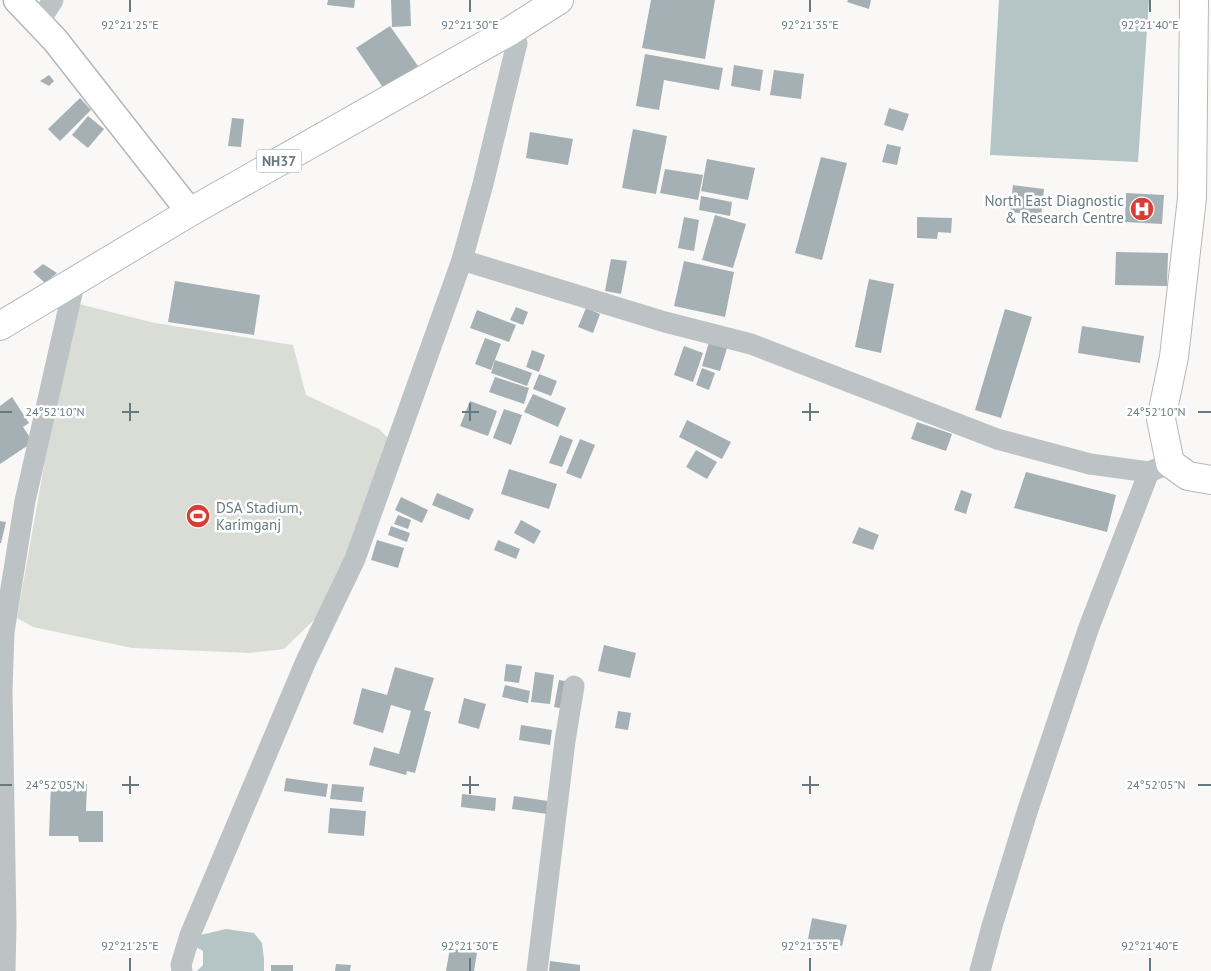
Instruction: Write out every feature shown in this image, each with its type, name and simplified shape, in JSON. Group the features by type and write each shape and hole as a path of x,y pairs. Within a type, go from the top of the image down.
{"highway":[{"name":"NH37","path":"0,326 190,212 510,31 559,0"},
{"path":"1194,0 1192,198 1174,357 1161,419 1160,468 1211,480"}],"main road":[{"path":"18,0 55,40 190,212"}],"street":[{"path":"39,22 53,0"},
{"path":"182,971 181,966 190,935 306,662 356,559 462,260 483,184 517,43 510,31"},
{"path":"462,260 665,322 751,344 997,438 1090,464 1160,468 1086,636 1028,809 980,971"},
{"path":"5,971 2,632 25,501 75,280"},
{"path":"536,971 565,741 574,686"}],"shaded area":[{"path":"999,0 1149,0 1138,162 990,155"},
{"name":"DSA Stadium, Karimganj","path":"79,304 155,323 293,345 306,395 379,429 391,441 342,565 318,616 284,649 249,653 132,648 33,627 17,618 45,460"},
{"path":"226,929 254,933 262,943 264,971 197,971 203,965 203,951 196,947 196,936"}],"building":[{"path":"328,0 355,0 354,8 327,5"},
{"path":"391,0 410,0 411,26 392,27"},
{"path":"651,0 715,0 705,59 642,48"},
{"path":"848,0 871,0 869,9 847,2"},
{"path":"390,26 418,66 384,89 356,48"},
{"path":"645,54 723,68 719,90 664,80 659,110 636,106"},
{"path":"734,65 763,70 760,91 731,86"},
{"path":"774,70 804,74 801,99 770,95"},
{"path":"49,75 54,81 49,86 40,81"},
{"path":"80,98 91,110 60,141 48,129"},
{"path":"889,108 909,114 903,131 884,125"},
{"path":"88,116 104,129 88,148 72,135"},
{"path":"232,118 244,119 241,147 228,146"},
{"path":"633,129 667,136 656,194 622,188"},
{"path":"530,132 573,139 568,165 526,158"},
{"path":"887,144 901,147 897,165 882,162"},
{"path":"821,157 847,163 822,260 795,253"},
{"path":"707,159 755,168 748,200 701,191"},
{"path":"665,169 703,175 698,200 660,193"},
{"path":"1013,185 1044,189 1041,216 1010,212"},
{"path":"1126,193 1164,195 1162,224 1125,222"},
{"path":"701,196 732,202 730,216 699,210"},
{"path":"715,215 746,224 733,268 702,260"},
{"path":"684,217 699,220 694,251 678,248"},
{"path":"917,217 952,218 951,233 938,232 937,239 917,238"},
{"path":"1116,252 1168,253 1167,286 1115,285"},
{"path":"611,259 627,261 621,294 605,291"},
{"path":"684,261 734,272 725,317 674,306"},
{"path":"43,264 57,273 45,283 33,272"},
{"path":"869,279 894,284 881,353 855,347"},
{"path":"175,281 260,295 254,335 168,322"},
{"path":"516,307 528,312 523,325 510,320"},
{"path":"586,308 600,314 593,333 578,327"},
{"path":"1005,309 1032,317 1001,418 975,410"},
{"path":"477,310 516,325 509,342 470,328"},
{"path":"1082,326 1144,336 1140,363 1078,353"},
{"path":"485,338 501,344 491,370 475,364"},
{"path":"709,342 727,348 720,371 702,366"},
{"path":"684,346 703,353 693,382 674,375"},
{"path":"532,350 545,355 539,372 526,367"},
{"path":"495,360 532,373 527,386 491,373"},
{"path":"702,368 715,373 709,390 696,385"},
{"path":"539,374 557,381 551,396 533,389"},
{"path":"495,377 529,388 524,404 489,392"},
{"path":"533,394 566,408 558,427 524,412"},
{"path":"12,397 29,423 23,427 33,442 0,464 0,406"},
{"path":"470,401 497,411 488,436 460,426"},
{"path":"504,409 522,415 511,445 493,438"},
{"path":"687,420 731,442 722,459 679,437"},
{"path":"917,422 952,434 946,451 911,439"},
{"path":"560,435 573,440 562,467 549,463"},
{"path":"580,439 595,445 581,479 566,473"},
{"path":"696,450 717,462 707,479 686,467"},
{"path":"509,469 557,484 549,509 501,494"},
{"path":"1026,472 1116,495 1107,532 1014,508"},
{"path":"961,490 972,494 966,514 954,510"},
{"path":"437,493 474,509 469,520 432,505"},
{"path":"401,497 428,510 422,523 395,510"},
{"path":"398,515 411,520 408,529 394,524"},
{"path":"521,520 541,531 534,544 514,533"},
{"path":"0,521 6,522 1,543 0,543"},
{"path":"391,526 410,533 407,542 388,535"},
{"path":"859,527 879,535 873,550 852,543"},
{"path":"377,540 404,548 398,568 371,560"},
{"path":"498,540 520,549 516,559 494,550"},
{"path":"604,645 636,653 630,678 598,671"},
{"path":"506,664 522,666 519,683 504,681"},
{"path":"395,667 434,678 424,710 431,712 415,773 407,771 406,775 369,765 374,747 399,754 411,711 391,705 383,733 353,724 362,688 387,695"},
{"path":"535,672 554,675 550,704 531,702"},
{"path":"559,680 576,683 572,710 554,707"},
{"path":"505,685 530,691 528,703 502,697"},
{"path":"464,698 486,704 479,729 458,723"},
{"path":"618,711 631,713 628,730 615,728"},
{"path":"521,725 552,730 550,745 519,740"},
{"path":"286,778 328,784 326,797 284,791"},
{"path":"51,783 87,784 86,811 103,811 103,842 79,842 78,836 49,836"},
{"path":"332,784 364,787 362,802 330,799"},
{"path":"462,794 496,798 495,811 461,807"},
{"path":"514,796 548,801 547,814 512,809"},
{"path":"330,808 366,811 364,836 328,833"},
{"path":"812,918 847,925 842,946 808,939"},
{"path":"450,948 477,953 474,971 446,971"},
{"path":"550,961 580,965 580,971 549,971"},
{"path":"336,964 351,965 350,971 335,971"},
{"path":"271,965 293,965 293,971 271,971"}],"place":[{"name":"North East Diagnostic & Research Centre","path":"1142,209"},
{"name":"DSA Stadium, Karimganj","path":"198,516"}]}
